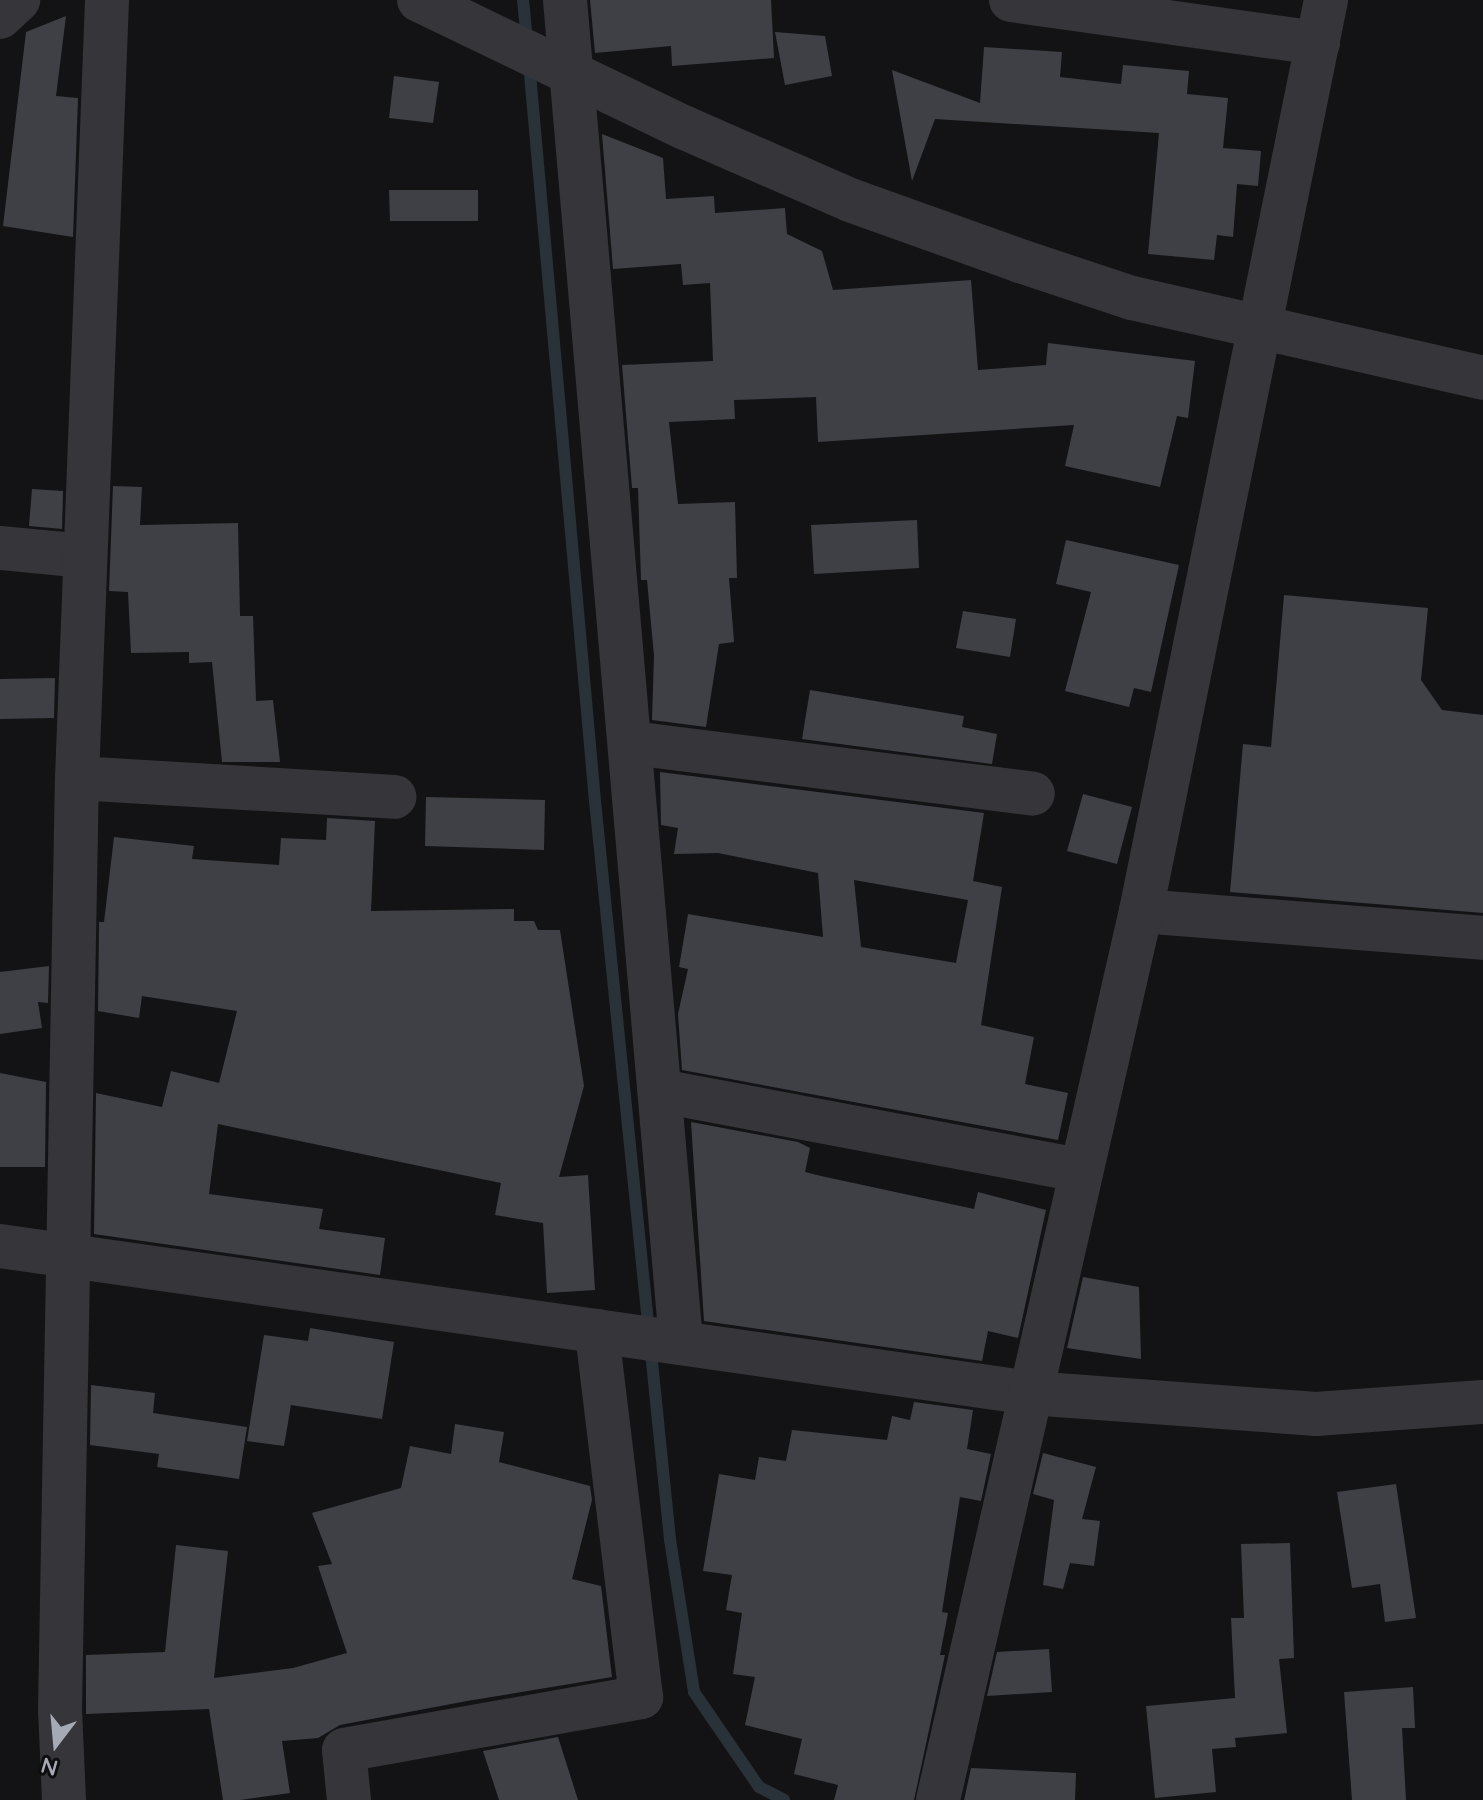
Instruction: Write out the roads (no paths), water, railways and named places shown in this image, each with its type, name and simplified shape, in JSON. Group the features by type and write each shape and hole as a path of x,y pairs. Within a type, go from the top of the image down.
{"street":[{"path":"0,17 18,0"},
{"path":"64,1800 60,1710 77,778 107,0"},
{"path":"419,0 571,75 850,200 1132,298 1483,378"},
{"path":"565,0 632,743 681,1343"},
{"path":"1011,0 1318,43"},
{"path":"938,1800 1141,911 1326,0"},
{"path":"0,548 85,556"},
{"path":"632,743 1033,794"},
{"path":"77,778 394,797"},
{"path":"1141,911 1483,938"},
{"path":"661,1091 1081,1170"},
{"path":"0,1246 69,1253 1030,1393 1316,1414 1483,1402"},
{"path":"349,1800 344,1750 641,1697 597,1331"}],"waterway":[{"path":"523,0 527,41"},
{"path":"529,63 595,801 670,1540 694,1692 759,1787 784,1800"}]}
